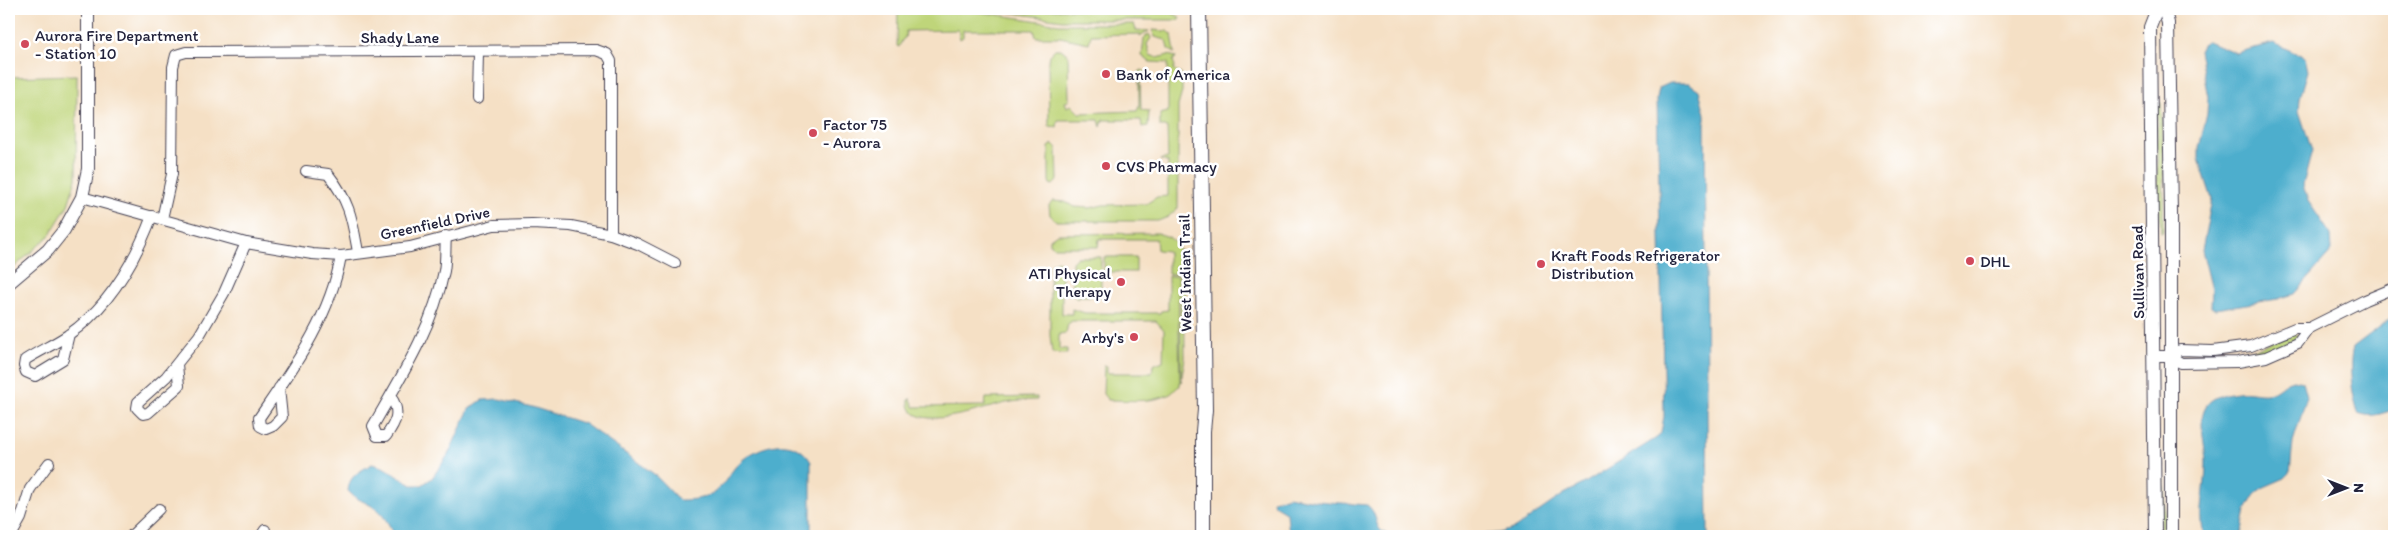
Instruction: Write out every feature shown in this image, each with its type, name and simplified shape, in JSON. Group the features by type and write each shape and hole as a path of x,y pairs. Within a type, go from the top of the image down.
{"main road":[{"name":"West Indian Trail","path":"1199,9 1205,410 1203,432 1204,536"}],"street":[{"path":"9,283 48,250 64,230 82,197 88,169 88,9"},
{"name":"Sullivan Road","path":"2155,536 2155,356 2150,27 2157,9"},
{"name":"Sullivan Road","path":"2164,9 2168,23 2170,536"},
{"name":"Shady Lane","path":"157,217 172,174 173,67 176,55 186,52 596,50 607,54 611,61 611,234"},
{"path":"477,99 478,52"},
{"path":"306,171 328,174 340,189 350,210 358,252"},
{"name":"Greenfield Drive","path":"82,197 277,249 341,256 358,252 410,247 446,236 494,225 532,224 571,226 611,234 638,244 675,263"},
{"path":"69,334 63,359 35,376 26,372 25,360 69,334 98,310 126,271 157,217"},
{"path":"391,397 414,356 434,303 444,271 446,236"},
{"path":"177,364 179,386 175,392 148,414 140,412 137,408 138,402 177,364 199,336 235,272 246,242"},
{"path":"280,388 307,347 324,314 338,274 341,256"},
{"path":"2155,356 2170,356 2180,350 2213,351 2250,346 2294,328 2309,328 2394,288"},
{"path":"2170,356 2181,363 2238,362 2266,357 2298,343 2309,328"},
{"path":"11,536 21,518 30,489 50,463"},
{"path":"131,536 159,509"}],"green space":[{"path":"898,9 960,9 1059,24 1134,24 1136,30 1149,31 1140,37 1140,34 1091,35 1089,43 1060,37 1036,37 1034,30 963,30 963,37 960,39 958,30 906,31 905,38 899,47 897,46"},
{"path":"984,9 1166,10 1180,17 1178,20 1063,20"},
{"path":"1152,30 1167,31 1172,34 1175,53 1168,49 1166,40 1155,37"},
{"path":"1149,34 1151,38 1147,44 1150,55 1158,58 1168,55 1176,57 1173,61 1175,66 1173,69 1182,75 1182,92 1178,106 1178,208 1168,217 1158,221 1056,221 1050,215 1049,205 1053,201 1065,202 1075,207 1090,208 1103,205 1146,204 1157,197 1168,196 1168,162 1160,160 1168,158 1167,127 1160,127 1160,114 1168,112 1168,63 1150,62 1142,56 1144,38"},
{"path":"1055,49 1061,49 1068,55 1069,101 1065,102 1067,107 1071,105 1079,113 1137,111 1139,106 1139,72 1142,70 1147,73 1148,76 1140,77 1141,110 1149,111 1148,126 1142,127 1141,120 1103,120 1101,127 1099,120 1058,120 1057,127 1049,126 1048,61 1049,55"},
{"path":"77,75 76,179 68,205 49,236 9,272 9,77"},
{"path":"2157,103 2161,103 2164,166 2163,232 2161,232 2157,176"},
{"path":"1053,144 1057,148 1058,180 1053,185 1049,181 1049,147"},
{"path":"1157,233 1169,237 1178,245 1178,274 1168,274 1168,251 1157,250 1156,239 1099,239 1098,247 1054,247 1050,244 1050,239 1057,234"},
{"path":"1180,249 1184,261 1185,358 1181,382"},
{"path":"1077,257 1101,257 1101,296 1079,296 1077,299 1073,294 1072,262"},
{"path":"1104,257 1136,257 1136,272 1104,272"},
{"path":"1058,260 1062,265 1062,314 1072,314 1072,309 1085,313 1160,313 1161,311 1168,310 1168,276 1178,276 1180,386 1168,395 1152,400 1108,400 1103,394 1104,365 1107,366 1107,373 1152,373 1153,365 1163,361 1164,330 1156,321 1072,321 1068,324 1066,333 1059,334 1059,349 1067,349 1067,354 1052,353 1050,335 1050,266"},
{"path":"2293,333 2297,335 2295,339 2265,351 2246,356 2246,353"},
{"path":"1037,397 1037,400 1010,402 966,414 933,418 920,416 911,410 909,399 911,399 914,407 985,406 986,398"},
{"path":"2159,465 2163,465 2166,536 2160,536"}],"water":[{"path":"2208,41 2236,53 2273,43 2305,57 2308,71 2300,98 2299,111 2312,151 2303,185 2308,201 2331,235 2332,251 2294,294 2278,299 2215,309 2211,307 2212,290 2202,250 2212,199 2199,159 2199,148 2207,114 2208,97 2199,51 2202,45"},
{"path":"1670,83 1689,83 1699,90 1705,114 1708,536 1457,536 1500,533 1515,528 1564,494 1658,437 1661,433 1664,416 1657,99 1659,88"},
{"path":"2394,316 2394,409 2372,415 2358,413 2351,380 2353,347"},
{"path":"2294,380 2303,382 2307,397 2293,442 2290,473 2285,478 2262,488 2254,496 2246,510 2241,536 2204,536 2202,509 2206,464 2202,417 2205,408 2211,401 2221,395 2241,392 2271,392"},
{"path":"499,399 532,407 585,424 654,474 679,500 689,500 712,494 722,485 738,464 756,451 776,445 787,445 796,448 804,453 811,462 811,536 395,536 379,512 354,497 348,491 350,481 359,472 372,464 383,467 412,485 422,485 432,478 448,455 469,409 482,400"},
{"path":"1288,496 1316,501 1367,505 1374,514 1379,528 1388,535 1397,536 1289,536 1287,513 1274,505 1273,501"}],"place":[{"name":"Aurora Fire Department - Station 10","path":"25,44"},
{"name":"Bank of America","path":"1106,74"},
{"name":"Factor 75 - Aurora","path":"813,133"},
{"name":"CVS Pharmacy","path":"1106,166"},
{"name":"DHL","path":"1970,261"},
{"name":"Kraft Foods Refrigerator Distribution","path":"1541,264"},
{"name":"ATI Physical Therapy","path":"1121,282"},
{"name":"Arby's","path":"1134,337"}]}
